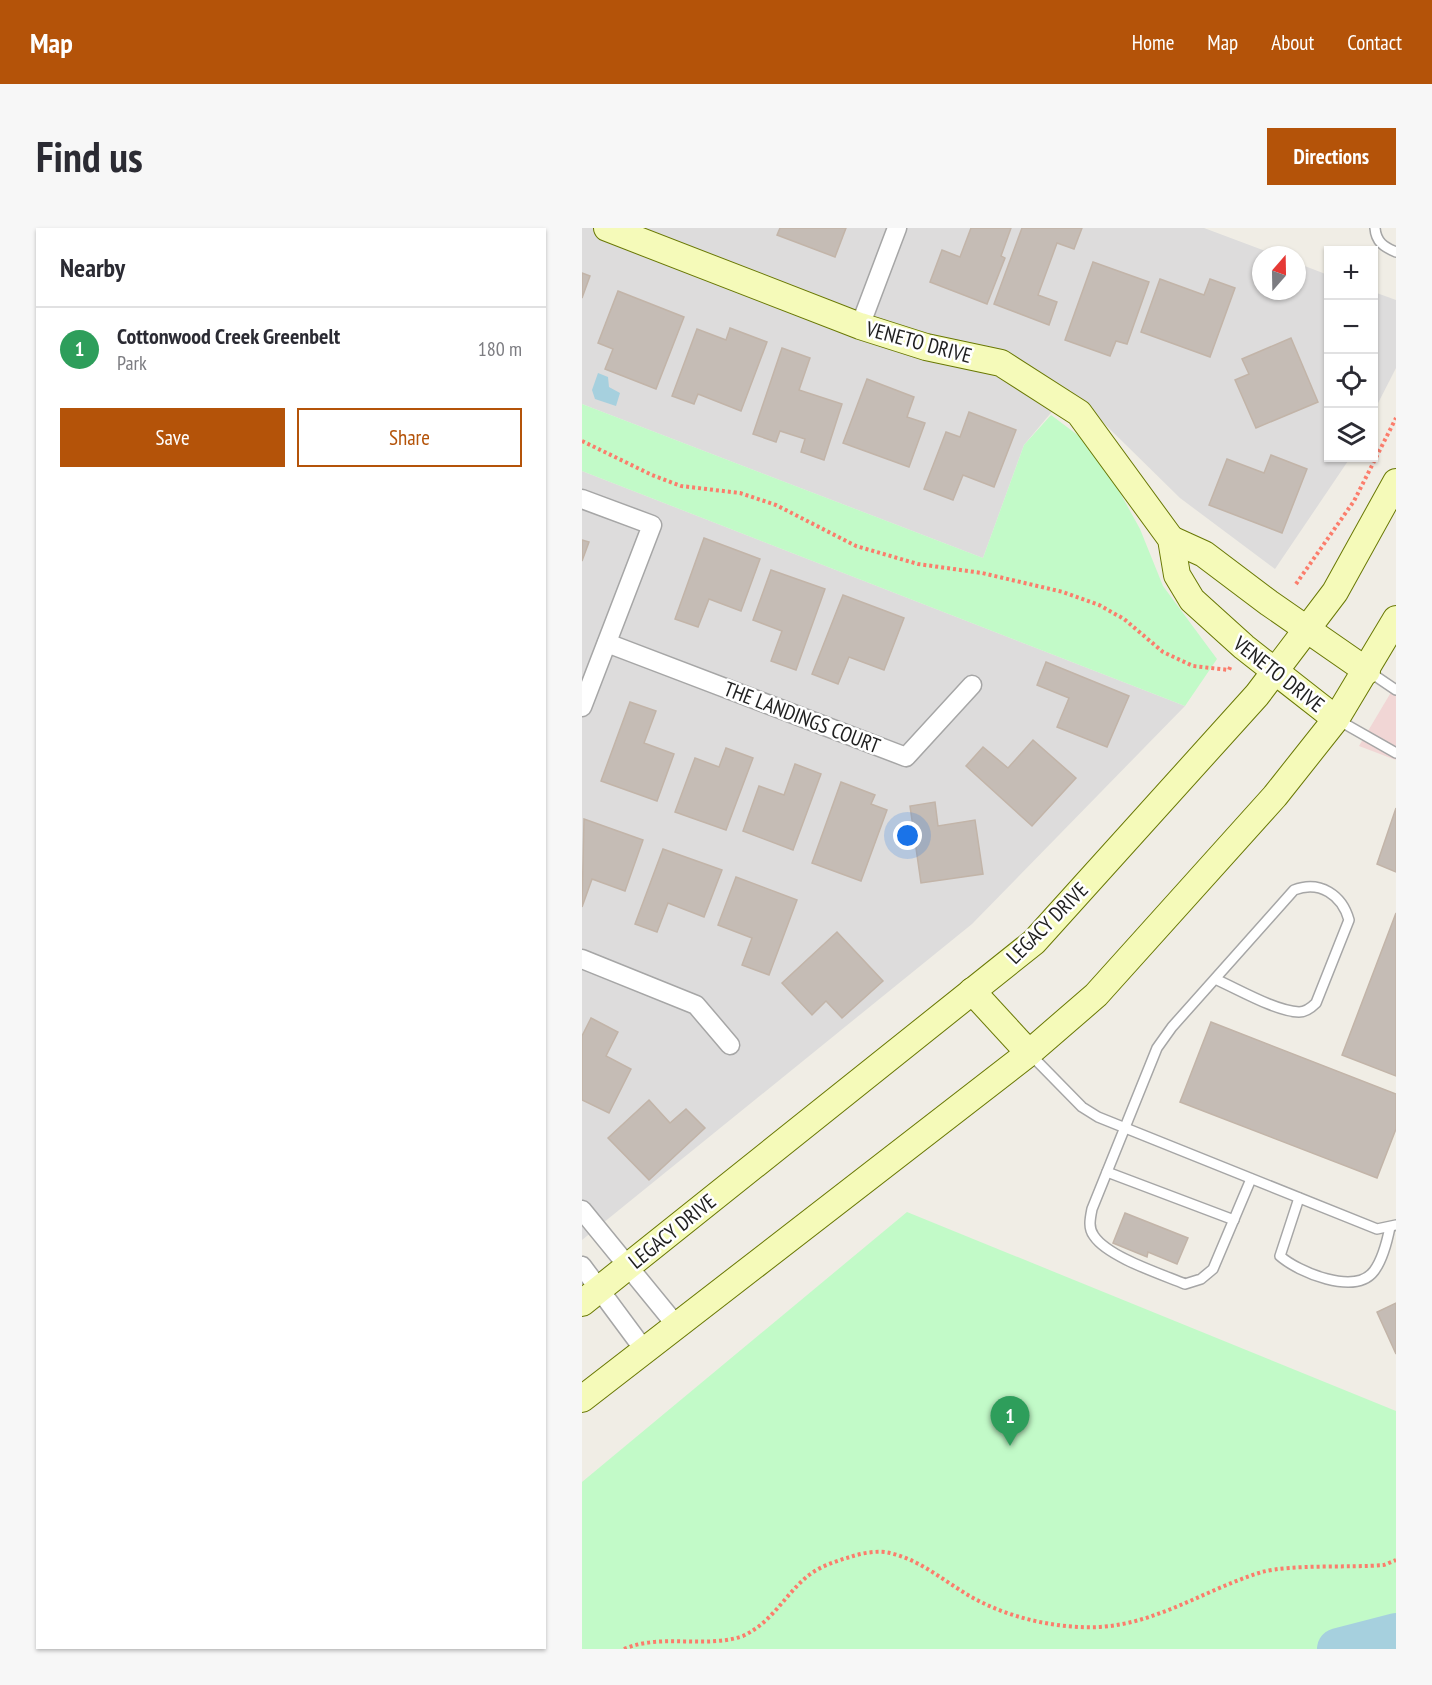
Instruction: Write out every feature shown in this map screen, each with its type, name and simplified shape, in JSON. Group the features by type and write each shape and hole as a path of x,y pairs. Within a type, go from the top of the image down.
{"main road":[{"name":"VENETO DRIVE","path":"607,228 860,326 926,346 1001,363 1079,413 1171,539 1177,575 1192,600 1244,647 1336,719"},
{"name":"LEGACY DRIVE","path":"591,1296 1034,942 1275,672 1335,592 1396,482"},
{"name":"VENETO DRIVE","path":"1171,539 1204,554 1367,671"},
{"path":"582,1399 1029,1053 1096,994 1275,796 1336,719 1396,620"},
{"path":"972,991 1029,1053"}],"street":[{"path":"860,326 897,228"},
{"path":"582,499 652,525 582,707"},
{"name":"THE LANDINGS COURT","path":"607,643 906,756 972,685"},
{"path":"582,959 696,1005 730,1045"},
{"path":"582,1210 676,1325"},
{"path":"582,1266 591,1296 645,1351"}],"lane":[{"path":"1375,228 1375,235 1382,246 1396,252"},
{"path":"1367,671 1396,690"},
{"path":"1336,719 1396,753"},
{"path":"1215,979 1288,1010 1302,1012 1310,1009 1316,1003 1349,920 1345,907 1338,896 1316,887 1304,886 1294,890 1172,1027 1154,1054 1092,1209 1089,1224 1093,1236 1108,1249 1185,1284 1201,1279 1213,1269 1251,1179"},
{"path":"1029,1053 1082,1107 1098,1117 1377,1229 1393,1226 1373,1273 1356,1282 1316,1277 1293,1268 1280,1256 1299,1198"},
{"path":"1107,1172 1234,1220"}],"path":[{"path":"1296,584 1354,501 1396,418"},
{"path":"582,441 652,476 681,486 740,494 776,505 856,546 918,564 982,573 1063,592 1099,605 1124,619 1163,652 1193,666 1229,670 1244,647"},
{"path":"624,1649 640,1642 709,1646 742,1637 768,1622 809,1575 833,1562 863,1553 888,1553 918,1563 978,1601 1018,1617 1062,1626 1100,1627 1140,1621 1178,1609 1223,1586 1265,1572 1374,1566 1396,1560"}],"shaded area":[{"path":"582,228 1204,228 1252,246 1252,300 1306,300 1306,266 1324,273 1324,462 1347,462 1275,569 1180,498 1070,390 1024,445 983,558 582,404"},
{"path":"1378,293 1396,300 1396,368 1378,403"},
{"path":"582,471 1185,706 972,924 582,1240"},
{"path":"1396,684 1396,760 1359,746"}],"green space":[{"path":"582,404 983,558 1024,445 1051,415 1079,436 1107,469 1140,529 1163,586 1217,659 1185,706 582,471"},
{"path":"907,1212 1396,1411 1396,1649 582,1649 582,1482"}],"water":[{"path":"598,373 608,377 609,387 620,393 616,406 595,399 592,390"}],"building":[{"path":"780,228 846,228 835,257 777,235"},
{"path":"971,228 1011,228 1001,256 1005,258 987,304 930,282 942,250 960,257"},
{"path":"1022,228 1082,228 1074,249 1057,243 1038,295 1057,302 1049,325 994,304"},
{"path":"1093,262 1149,282 1127,344 1116,341 1110,356 1065,340"},
{"path":"582,273 590,276 582,298"},
{"path":"1160,279 1204,295 1210,279 1235,288 1210,357 1141,332"},
{"path":"618,291 684,317 656,389 605,369 613,349 598,343"},
{"path":"730,328 767,342 741,411 698,394 694,404 672,396 697,329 726,340"},
{"path":"1291,338 1318,402 1256,428 1235,380 1249,374 1242,359"},
{"path":"782,348 810,358 799,390 842,404 824,460 801,452 805,439 780,431 776,442 753,434"},
{"path":"867,379 914,397 907,417 925,423 909,467 843,443"},
{"path":"969,412 1016,430 994,487 963,475 953,500 924,489 946,432 960,437"},
{"path":"1271,455 1307,469 1282,533 1209,505 1227,459 1264,473"},
{"path":"704,538 760,559 741,611 709,599 698,627 675,619"},
{"path":"582,540 589,542 582,561"},
{"path":"771,570 825,589 796,670 771,661 782,631 753,620"},
{"path":"843,595 904,618 884,670 849,657 838,684 812,674"},
{"path":"1046,662 1129,696 1107,747 1057,727 1069,698 1037,685"},
{"path":"630,702 656,711 644,743 674,754 657,801 601,781"},
{"path":"1033,740 1076,778 1032,826 966,766 983,747 1008,768"},
{"path":"726,748 753,758 726,830 675,812 695,758 719,767"},
{"path":"795,764 821,774 793,850 743,831 759,786 784,795"},
{"path":"841,782 875,795 871,804 887,810 861,881 812,863"},
{"path":"935,802 938,826 975,820 983,874 921,883 910,806"},
{"path":"1396,808 1396,872 1377,864"},
{"path":"584,819 643,840 625,891 592,879 582,907"},
{"path":"663,849 722,870 704,917 668,903 657,932 635,924"},
{"path":"736,877 797,900 769,975 742,965 752,938 718,925"},
{"path":"1396,913 1396,1076 1342,1055"},
{"path":"837,932 883,981 842,1018 826,1001 812,1015 782,983"},
{"path":"591,1018 618,1032 606,1056 631,1069 609,1113 582,1100 582,1036"},
{"path":"1211,1022 1396,1094 1396,1129 1377,1178 1180,1102"},
{"path":"649,1100 670,1123 686,1109 705,1128 649,1180 608,1138"},
{"path":"1125,1213 1188,1238 1177,1264 1148,1252 1147,1257 1113,1243"},
{"path":"1396,1303 1396,1354 1377,1312"}],"waterway":[{"path":"1338,1649 1396,1634"}],"place":[{"name":"Cottonwood Creek Greenbelt","path":"1010,1446"}]}
